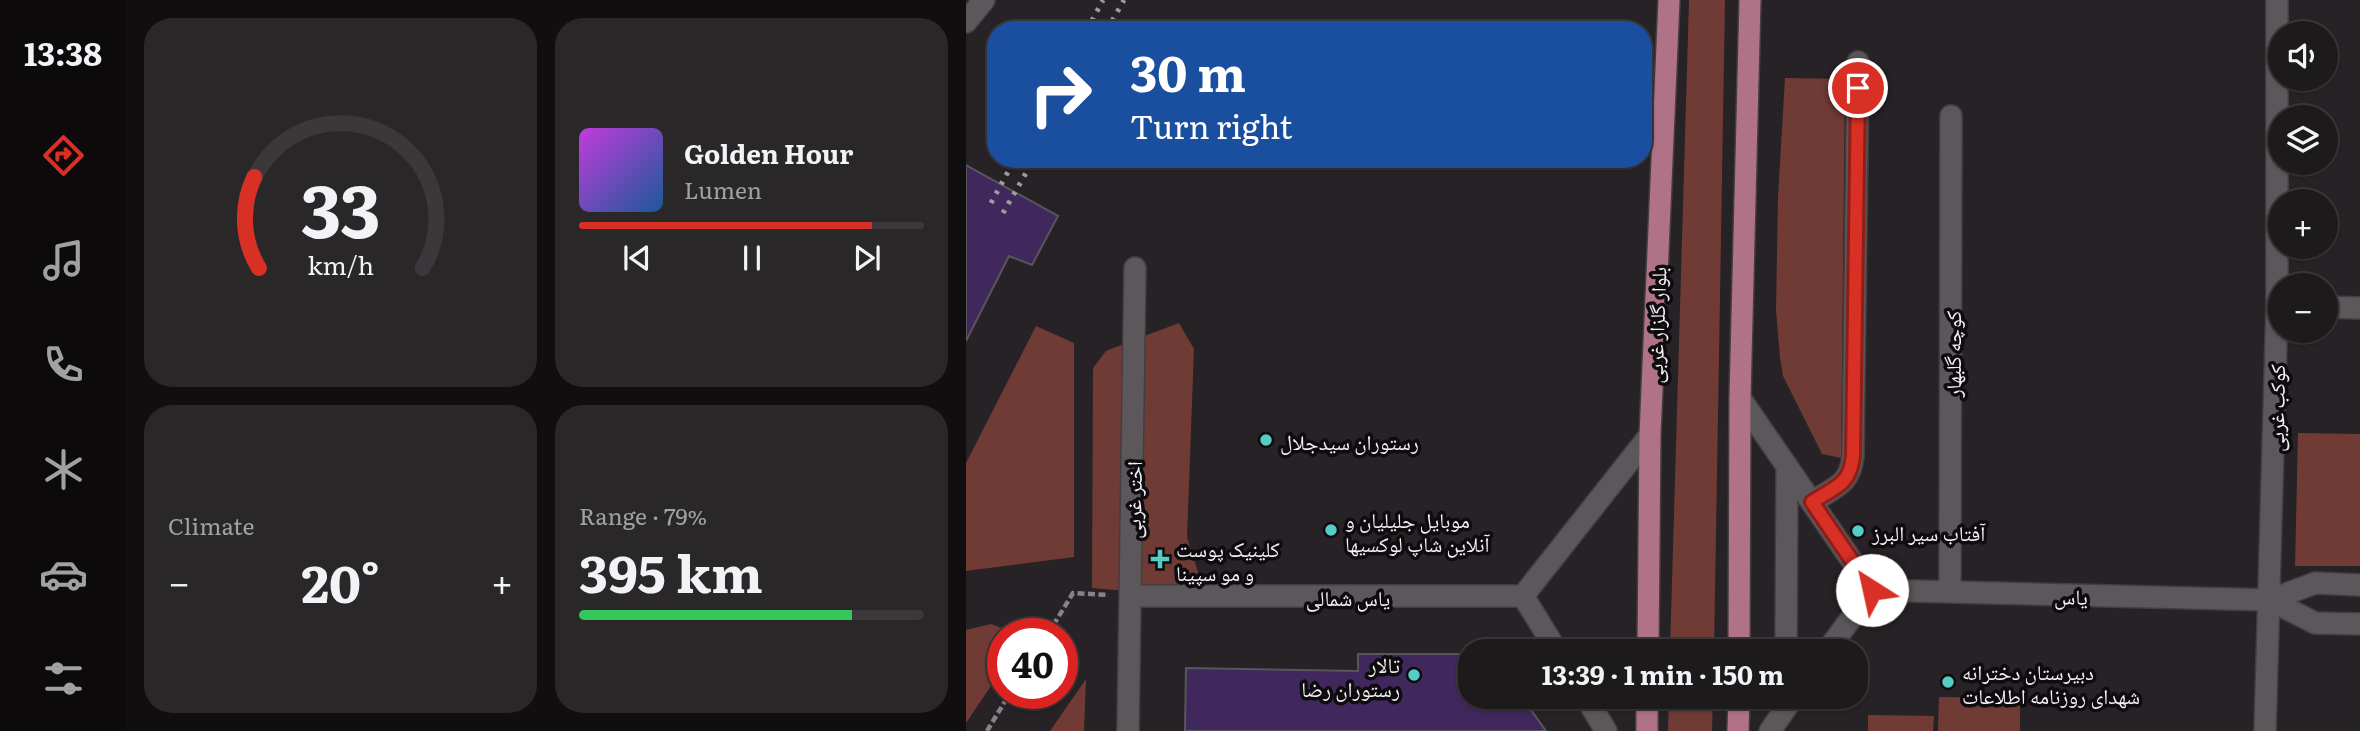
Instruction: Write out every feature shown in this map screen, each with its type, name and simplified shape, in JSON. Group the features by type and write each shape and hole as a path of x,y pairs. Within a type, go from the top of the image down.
{"main road":[{"name":"بلوار گلزار غربی","path":"1648,639 1650,435 1669,0"},
{"path":"1739,639 1740,398 1750,0"},
{"path":"1647,709 1647,731"},
{"path":"1738,731 1739,709"}],"street":[{"path":"966,22 984,0"},
{"name":"کوکب غربی","path":"2277,0 2279,273"},
{"path":"1812,502 1844,481 1851,472 1853,456 1858,62"},
{"name":"کوچه گلبهار","path":"1950,592 1951,116"},
{"name":"اختر غربی","path":"1128,731 1135,268"},
{"path":"2338,307 2360,308"},
{"name":"کوکب غربی","path":"2265,731 2278,343"},
{"path":"1740,398 1872,590 1836,639"},
{"path":"1550,639 1523,596 1650,435"},
{"path":"1786,639 1787,466"},
{"name":"یاس","path":"1872,590 2270,600 2315,583 2360,585"},
{"name":"یاس شمالی","path":"1131,596 1523,596"},
{"name":"یاس","path":"2270,600 2315,623 2360,624"},
{"path":"1593,709 1606,731"},
{"path":"1770,731 1783,709"}],"path":[{"path":"1058,618 1073,593 1131,596"},
{"path":"987,731 1000,709"}],"shaded area":[{"path":"1689,0 1725,0 1714,639 1670,639"},
{"path":"1785,78 1845,79 1841,458 1822,454 1783,376 1780,358 1776,310 1778,197"},
{"path":"1179,323 1194,349 1187,537 1204,591 1136,591 1139,338"},
{"path":"1036,326 1074,343 1074,557 966,571 966,463"},
{"path":"1129,342 1126,591 1092,588 1093,368 1106,351"},
{"path":"2298,433 2360,434 2360,566 2295,566"},
{"path":"987,625 987,692 966,723 966,630"},
{"path":"1086,679 1084,731 1050,731 1065,709 1078,709 1078,691"},
{"path":"1939,697 2020,698 2020,731 1938,731"},
{"path":"1669,709 1713,709 1712,731 1668,731"},
{"path":"1868,715 1934,716 1933,731 1868,731"}],"building":[{"path":"966,165 1058,216 1032,265 1009,256 966,341"},
{"path":"1358,654 1458,654 1458,709 1530,709 1546,731 1185,731 1186,668 1358,671"}],"railway":[{"path":"1092,21 1103,0"},
{"path":"1112,21 1124,0"},
{"path":"991,203 1010,168"},
{"path":"1003,213 1029,168"}],"place":[{"name":"رستوران سیدجلال","path":"1266,440"},
{"name":"موبایل جلیلیان و آنلاین شاپ لوکسیها","path":"1331,530"},
{"name":"آفتاب سیر البرز","path":"1858,531"},
{"name":"کلینیک پوست و مو سپینا","path":"1160,559"},
{"name":"تالار رستوران رضا","path":"1414,675"},
{"name":"دبیرستان دخترانه شهدای روزنامه اطلاعات","path":"1948,682"}],"route":[{"path":"1858,88 1853,456 1851,472 1844,481 1812,502 1872,590"}]}
